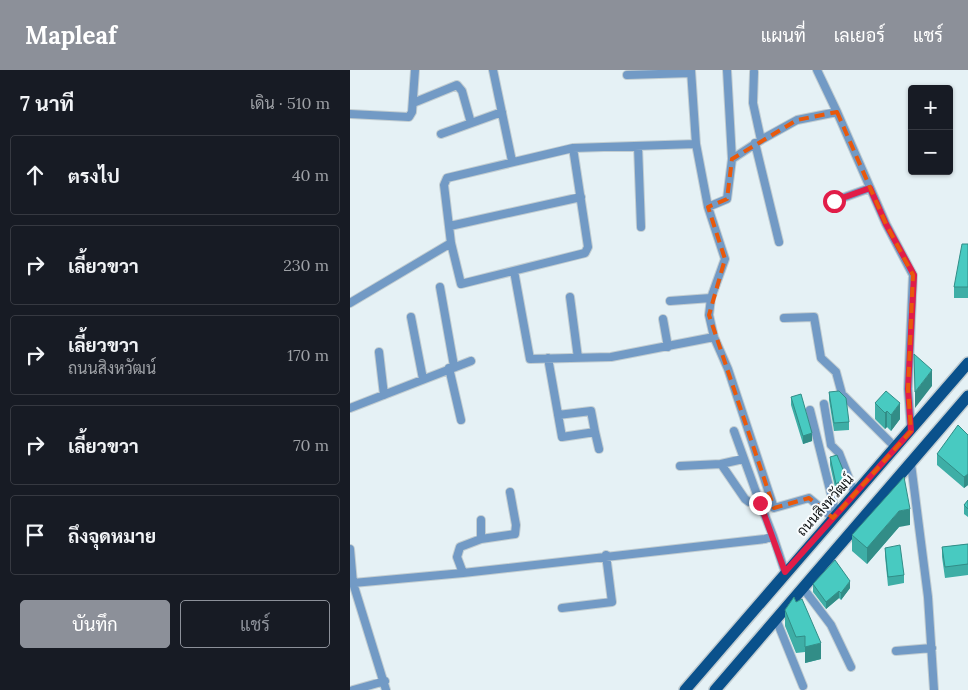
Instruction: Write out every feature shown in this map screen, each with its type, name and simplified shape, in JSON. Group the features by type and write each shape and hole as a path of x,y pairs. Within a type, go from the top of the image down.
{"main road":[{"name":"ถนนสิงหวัฒน์","path":"685,690 785,572 911,431 968,363"},
{"path":"715,690 968,396"}],"street":[{"path":"350,114 409,117 412,112 415,70"},
{"path":"493,70 512,161"},
{"path":"708,207 727,199 732,159 728,70"},
{"path":"817,70 886,224 914,275 908,389 911,431"},
{"path":"627,75 652,72 691,72 696,144 708,207 725,259 711,298 708,315 714,337 728,369 774,508 809,498 835,516"},
{"path":"754,72 753,103 758,141 779,242"},
{"path":"413,103 457,86 462,91 471,123"},
{"path":"441,134 502,112"},
{"path":"732,159 758,141 797,120 837,112"},
{"path":"573,148 588,247 585,253 461,284 451,243 444,181 447,178 573,148 615,145 696,144"},
{"path":"638,146 641,227"},
{"path":"834,201 870,188"},
{"path":"450,226 581,197"},
{"path":"350,304 451,243"},
{"path":"514,271 530,359 611,357 714,337"},
{"path":"440,287 461,420"},
{"path":"570,297 578,358"},
{"path":"670,301 711,298"},
{"path":"410,317 423,379"},
{"path":"784,318 814,318 821,358 836,372 842,394 896,448"},
{"path":"663,320 668,347"},
{"path":"379,352 384,394"},
{"path":"548,358 562,437 595,432"},
{"path":"350,408 471,361"},
{"path":"824,404 831,445 839,453 855,494"},
{"path":"810,410 835,516"},
{"path":"558,415 591,411 599,449"},
{"path":"734,430 785,572"},
{"path":"680,466 721,464 744,459"},
{"path":"721,464 745,499 749,502 760,503"},
{"path":"911,464 932,648 934,690"},
{"path":"463,573 457,557 460,548 481,539 515,534 516,525 510,492"},
{"path":"481,520 481,539"},
{"path":"353,583 463,573 606,555 765,539 772,536"},
{"path":"350,549 353,583 385,681 386,690"},
{"path":"562,608 612,602 606,555"},
{"path":"803,588 831,626 851,667"},
{"path":"776,619 803,686"},
{"path":"896,651 932,648"},
{"path":"353,690 385,681"}],"highlighted area":[{"path":"837,112 886,224 913,275 908,389 911,431 833,518 809,498 774,508 709,315 725,259 708,207 727,199 732,159 797,120"}],"building":[{"path":"962,244 968,244 968,287 954,287"},
{"path":"914,354 932,370 915,392"},
{"path":"839,391 846,398 849,422 834,423 829,392"},
{"path":"886,391 900,403 891,415 887,411 885,413 875,403"},
{"path":"801,394 812,433 803,436 791,397"},
{"path":"958,425 968,435 968,474 964,477 937,454"},
{"path":"837,455 846,477 836,484 830,457"},
{"path":"904,477 910,509 899,511 867,548 852,535"},
{"path":"968,500 968,509 964,505"},
{"path":"968,544 968,564 945,567 942,547"},
{"path":"900,545 904,575 888,577 885,548"},
{"path":"835,560 850,581 841,593 839,591 826,602 813,584"},
{"path":"794,597 796,602 802,599 821,643 805,647 805,636 796,637 785,610"}],"route":[{"path":"760,503 785,572 911,431 908,389 912,282 914,275 886,224 870,188 834,201"}]}
